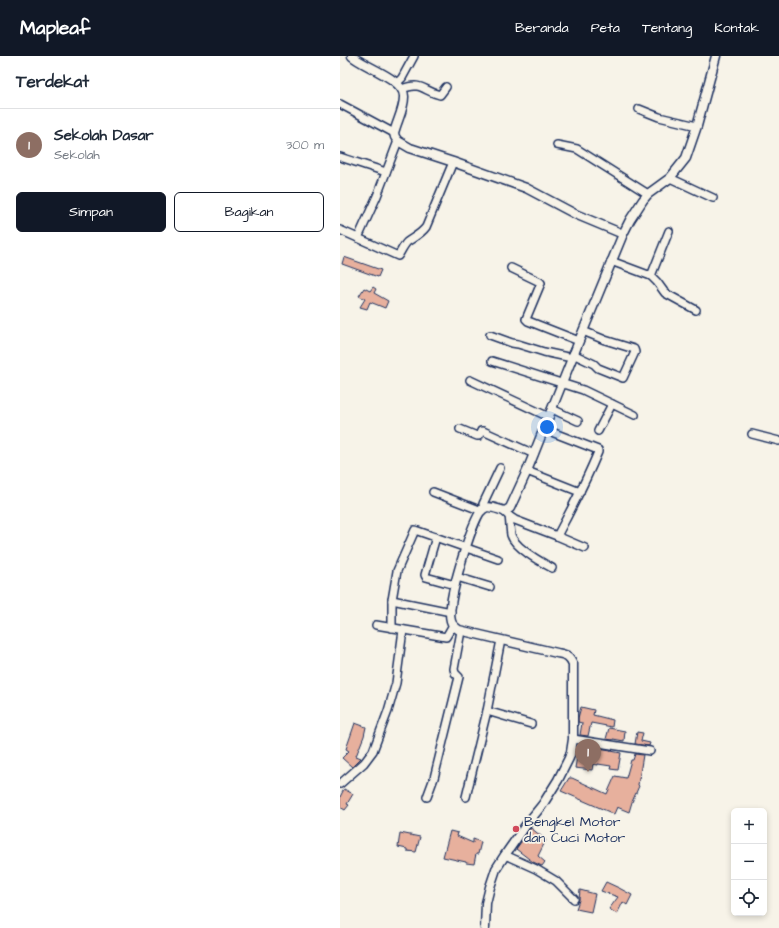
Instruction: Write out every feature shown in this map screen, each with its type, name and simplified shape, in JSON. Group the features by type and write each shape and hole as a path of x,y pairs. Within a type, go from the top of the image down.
{"street":[{"path":"352,56 400,86 404,93 403,104 394,133 395,138 398,141 410,148 526,188 575,214 623,234"},
{"path":"400,86 402,78 414,56"},
{"path":"506,513 510,508 527,471 583,331 630,220 648,194 670,178 686,158 697,126 716,56"},
{"path":"400,86 421,87 440,95 446,87"},
{"path":"340,104 394,133"},
{"path":"639,109 659,117 697,126"},
{"path":"358,238 377,196 398,141"},
{"path":"557,144 577,149 648,194"},
{"path":"340,157 386,172"},
{"path":"340,230 398,256 406,243 417,236 426,227 453,162"},
{"path":"670,178 713,198"},
{"path":"651,276 669,231"},
{"path":"612,261 651,276 665,293 696,310"},
{"path":"511,268 541,283 526,319 579,341"},
{"path":"490,335 544,352 573,356 623,378 635,352 634,349 583,331"},
{"path":"492,361 583,390 635,415"},
{"path":"470,380 550,413 578,421"},
{"path":"598,431 612,404"},
{"path":"460,429 477,436 479,436 483,431 534,454"},
{"path":"544,429 598,450 580,492 557,536"},
{"path":"752,434 779,441"},
{"path":"483,510 483,504 500,468"},
{"path":"527,471 580,492"},
{"path":"433,492 483,510"},
{"path":"485,928 486,903 496,868 526,825 543,804 558,780 571,752 573,739 573,664 570,658 565,655 462,631 453,625 450,606 456,581 476,520 483,510 489,507 506,513 515,520 585,548"},
{"path":"506,513 511,536 534,558 552,568"},
{"path":"392,628 392,600 397,571 415,530 498,559"},
{"path":"436,537 425,575 426,577 490,587"},
{"path":"392,600 451,612"},
{"path":"376,625 446,637 453,625"},
{"path":"340,784 364,763 373,751 388,711 396,683 403,630"},
{"path":"427,797 434,778 459,677 454,669 462,631"},
{"path":"466,797 487,710 501,640"},
{"path":"487,710 531,724"},
{"path":"573,739 650,751"},
{"path":"505,855 536,869 556,881 574,899"}],"building":[{"path":"344,257 381,270 378,277 342,264"},
{"path":"373,287 376,289 374,293 388,301 385,308 370,302 367,309 360,307 365,299 359,296 364,288 370,291"},
{"path":"581,707 594,710 593,715 613,720 612,727 591,723 588,736 580,735 582,723 578,722 578,718"},
{"path":"355,723 366,727 356,756 361,758 352,767 342,758 349,751 346,749"},
{"path":"609,728 625,731 624,741 606,739"},
{"path":"637,732 643,733 641,741 650,743 649,746 635,744"},
{"path":"579,745 621,753 618,770 610,769 611,766 598,764 593,764 592,770 575,768"},
{"path":"635,754 643,755 639,786 629,812 617,807 614,814 561,791 569,778 572,778 607,794 615,776 626,778 631,760 633,760"},
{"path":"344,789 353,794 347,804 349,805 345,810 340,807 340,797"},
{"path":"531,828 546,840 538,856 545,862 542,866 533,862 516,849"},
{"path":"450,831 458,833 457,836 473,843 473,839 481,842 474,864 443,857"},
{"path":"400,833 420,837 416,852 407,851 407,849 398,847"},
{"path":"606,882 632,895 627,905 623,902 617,914 609,909 618,897 601,891"},
{"path":"580,890 595,894 591,912 576,909"}],"place":[{"name":"Sekolah Dasar","path":"588,772"},
{"name":"Bengkel Motor dan Cuci Motor","path":"516,829"}]}
